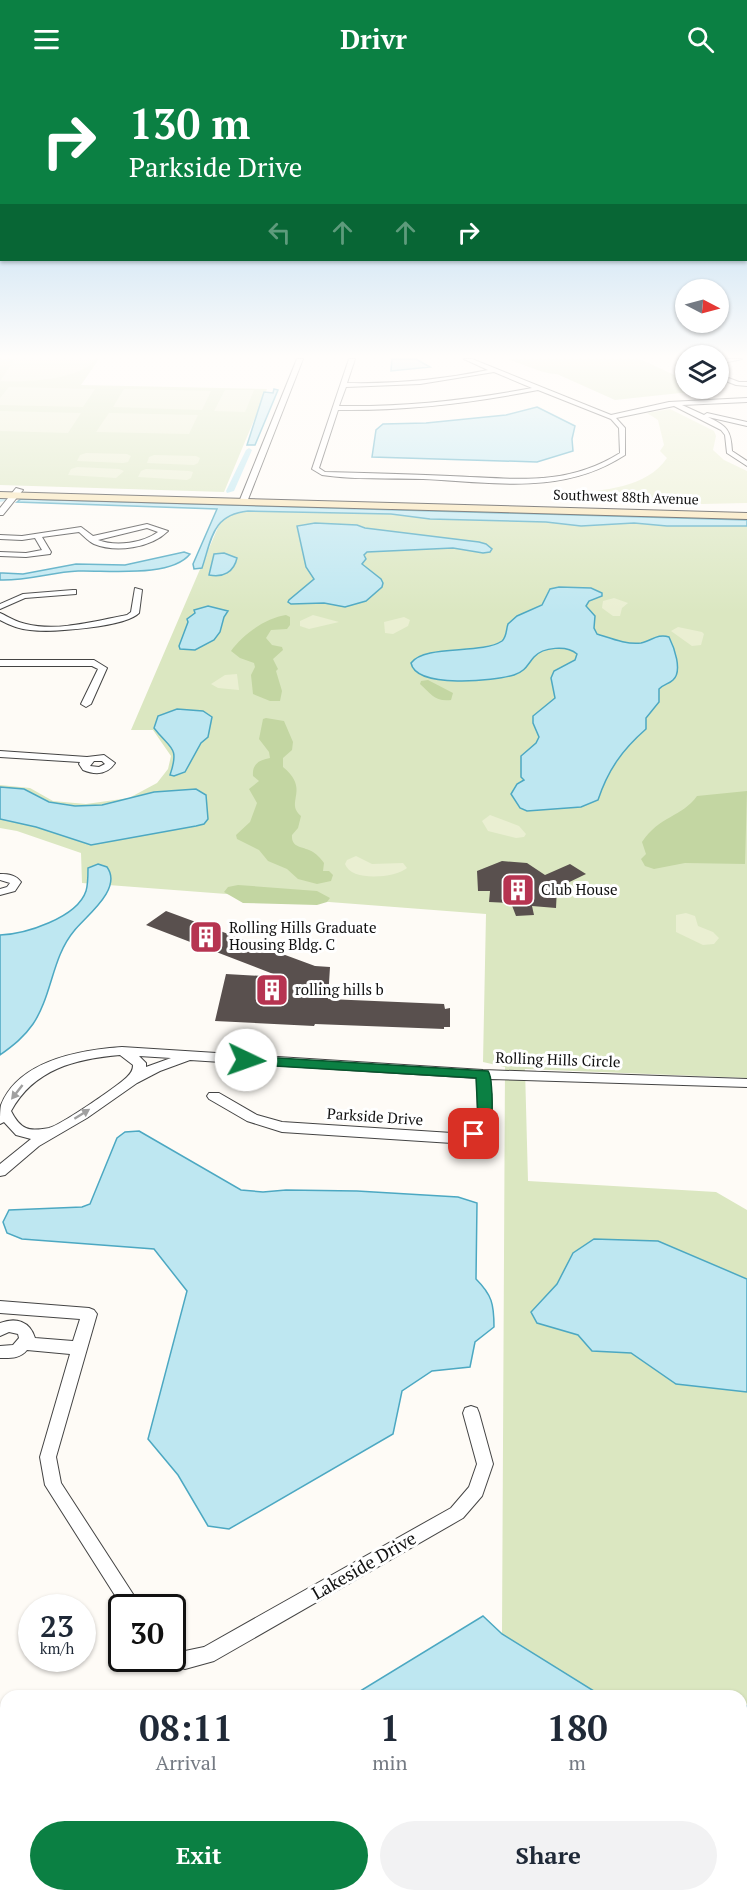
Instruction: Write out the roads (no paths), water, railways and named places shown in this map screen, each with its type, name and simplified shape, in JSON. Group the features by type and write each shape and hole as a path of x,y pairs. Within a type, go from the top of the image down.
{"main road":[{"name":"Southwest 88th Avenue","path":"0,489 17,493"},
{"name":"Southwest 88th Avenue","path":"0,495 17,493 747,509"},
{"name":"Southwest 88th Avenue","path":"244,499 747,516"}],"street":[{"path":"244,499 266,444"},
{"path":"323,444 315,469 324,474 542,481 580,475 608,466 623,454 623,444"},
{"path":"728,444 729,452 747,464"},
{"path":"0,513 17,493"},
{"path":"0,537 37,536 69,529 81,529 91,539 99,545 120,546 158,538 164,531 147,526 91,539"},
{"path":"0,554 26,555 47,552 37,536"},
{"path":"0,616 11,624 40,629 130,617 135,613 138,590"},
{"path":"0,606 23,596 73,592"},
{"path":"0,663 94,663 103,668 86,705"},
{"path":"0,754 88,760"},
{"path":"0,877 8,877 15,882 11,889 0,892"},
{"path":"122,1051 140,1063 139,1070 132,1080"},
{"name":"Rolling Hills Circle","path":"2,1114 18,1088 41,1069 64,1060 122,1051 483,1074 747,1083"},
{"path":"0,1172 54,1130 82,1115 132,1080 155,1068 189,1057"},
{"name":"Parkside Drive","path":"214,1096 252,1118 282,1127 452,1138 482,1131 485,1117 483,1074"},
{"path":"2,1114 26,1134 54,1130"},
{"path":"0,1307 89,1314 48,1457 53,1485 124,1594"},
{"path":"0,1330 12,1326 22,1329 27,1335 25,1344 17,1351 0,1352"},
{"path":"25,1344 80,1348"},
{"name":"Lakeside Drive","path":"186,1660 207,1655 457,1513 476,1491 485,1464 471,1413"}],"water":[{"path":"374,444 572,444 573,451 537,462 372,457"},
{"path":"21,499 747,520 747,526 667,526 634,523 581,526 546,522 430,519 391,514 248,511 236,513 220,523 211,538 202,568 194,569 193,564 217,509 17,502"},
{"path":"315,523 357,525 365,528 479,542 492,549 490,552 483,553 453,548 367,552 362,564 383,583 382,587 366,601 345,607 324,603 291,604 289,600 314,579 306,567 297,526"},
{"path":"184,552 190,554 181,562 154,570 78,571 0,580 0,573 23,574 76,564 125,565"},
{"path":"224,553 237,558 236,563 223,575 209,575 214,554"},
{"path":"591,588 602,593 602,596 589,601 586,606 595,616 594,628 597,634 630,643 669,637 675,653 677,671 673,680 659,689 659,702 646,718 646,729 617,761 606,779 598,800 581,807 527,811 520,808 511,794 517,784 524,780 521,777 521,756 536,743 539,737 533,723 533,716 555,698 551,678 554,671 575,660 577,654 567,649 549,649 534,657 524,670 518,673 474,681 441,680 427,677 416,671 411,663 418,657 440,651 481,648 502,641 508,624 517,616 542,605 550,589"},
{"path":"208,606 228,611 220,632 214,640 195,650 180,649 187,619 195,613 194,610"},
{"path":"177,709 203,711 212,717 208,737 201,743 185,772 174,776 170,775 174,753 154,728 158,716"},
{"path":"0,787 24,789 49,802 75,806 102,805 154,792 196,789 206,795 208,819 204,824 196,826 91,845 36,827 0,819"},
{"path":"98,864 107,867 111,875 107,893 67,941 33,1024 18,1041 0,1055 0,935 23,932 61,917 81,901 88,883 88,868"},
{"path":"139,1131 241,1190 263,1192 357,1191 458,1197 477,1203 476,1279 491,1300 494,1327 475,1342 470,1367 432,1371 402,1391 393,1434 229,1529 208,1526 178,1475 148,1439 187,1291 154,1249 22,1239 7,1233 3,1222 9,1210 82,1207 90,1204 117,1138 125,1132"},
{"path":"594,1239 658,1241 747,1279 747,1392 676,1384 631,1353 592,1351 578,1335 537,1323 531,1312 557,1284 573,1253"},
{"path":"483,1616 502,1634 592,1690 362,1690"}],"waterway":[{"path":"230,491 249,450"},
{"path":"0,500 6,500"}],"place":[{"name":"Club House","path":"518,890"},
{"name":"Rolling Hills Graduate Housing Bldg. C","path":"206,937"},
{"name":"rolling hills b","path":"272,990"}]}
